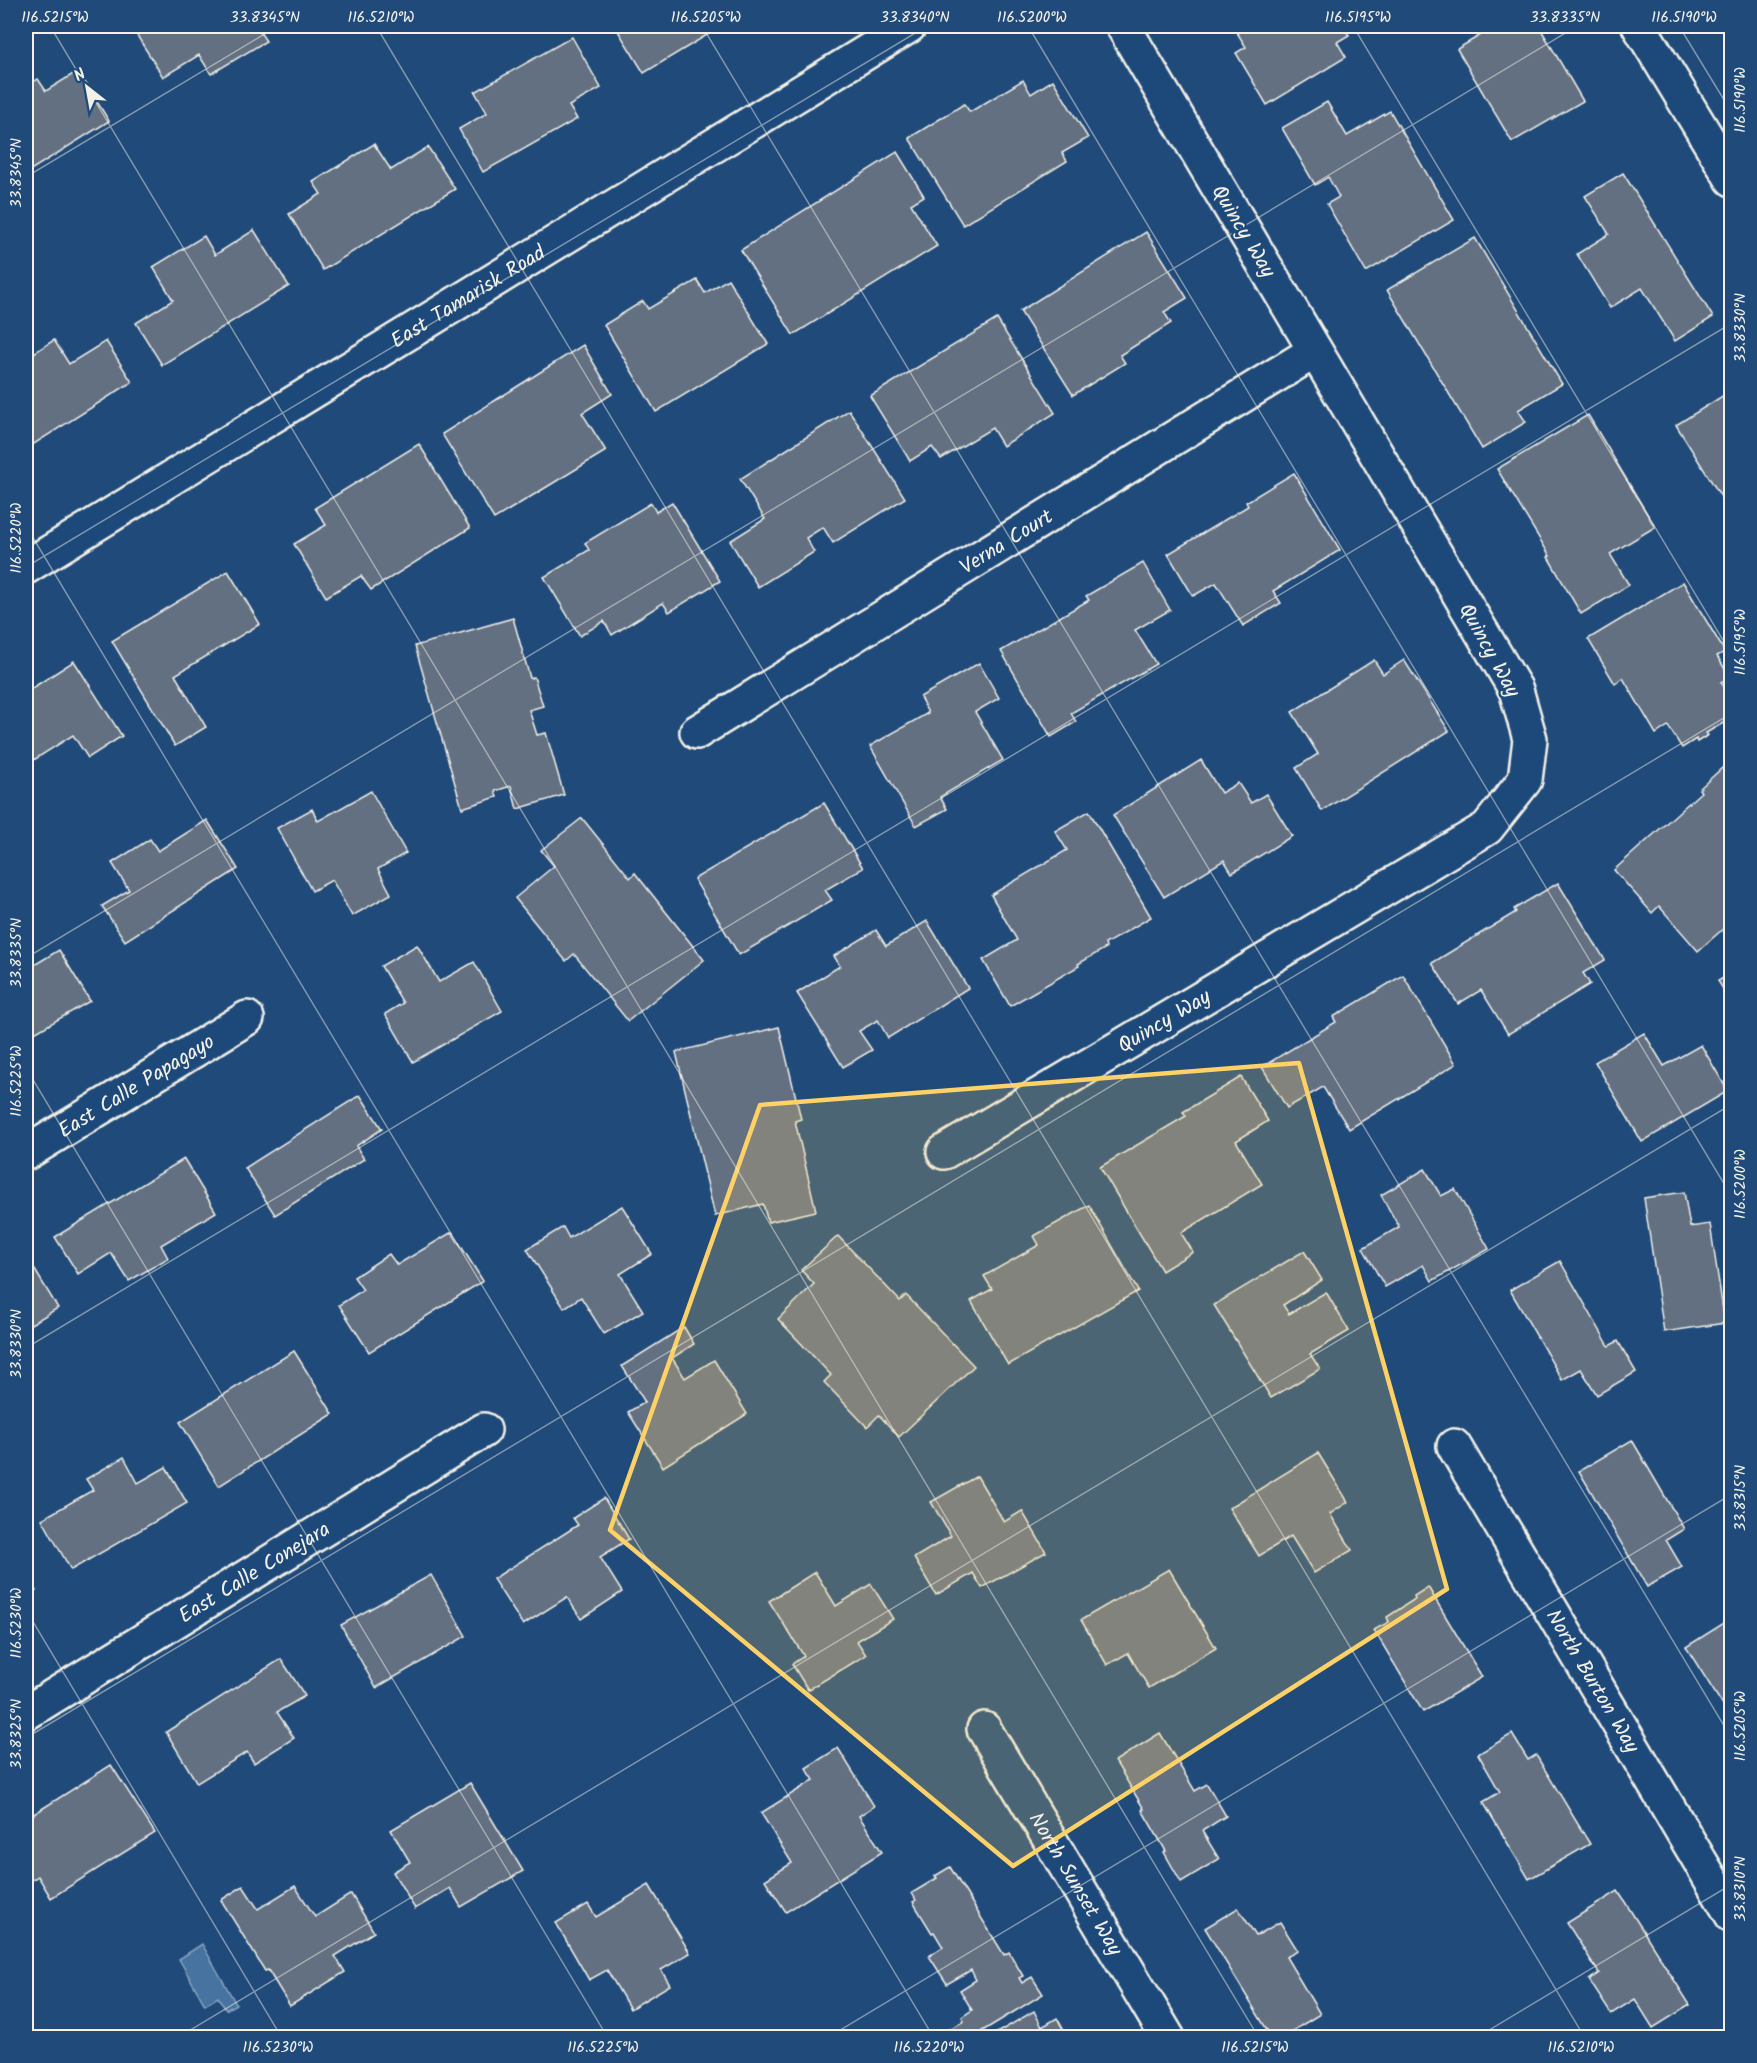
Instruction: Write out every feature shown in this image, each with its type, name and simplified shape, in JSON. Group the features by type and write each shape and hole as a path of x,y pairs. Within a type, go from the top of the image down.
{"street":[{"name":"East Tamarisk Road","path":"26,567 909,26"},
{"name":"Quincy Way","path":"944,1152 1487,828 1525,780 1530,739 1516,690 1123,26"},
{"path":"1639,26 1731,179"},
{"name":"Verna Court","path":"697,732 1315,351"},
{"name":"East Calle Papagayo","path":"26,1153 247,1018"},
{"name":"East Calle Conejara","path":"26,1713 484,1430"},
{"name":"North Burton Way","path":"1454,1446 1731,1915"},
{"name":"North Sunset Way","path":"984,1728 1168,2037"}],"highlighted area":[{"path":"1299,1063 1447,1589 1013,1866 610,1530 760,1105"}],"water":[{"path":"202,1944 236,2004 226,2010 218,1997 205,2005 179,1959"}],"building":[{"path":"131,26 256,26 266,41 211,74 199,55 163,77"},
{"path":"615,26 722,26 644,73"},
{"path":"1233,26 1343,26 1349,35 1337,42 1346,57 1267,105 1236,53 1246,47"},
{"path":"1482,26 1539,26 1583,101 1512,142 1457,49 1486,32"},
{"path":"572,37 601,88 569,106 577,119 483,172 459,129 487,113 475,92"},
{"path":"78,71 109,121 26,173 26,87 38,79 46,91"},
{"path":"1023,80 1031,94 1053,80 1088,138 1062,153 1067,161 963,225 909,138 964,104 970,112"},
{"path":"1327,102 1347,136 1390,111 1454,220 1366,272 1327,204 1339,197 1328,177 1315,185 1282,128"},
{"path":"374,144 391,170 428,147 455,189 323,270 289,214 321,194 313,182"},
{"path":"897,152 924,196 911,204 937,246 793,335 741,250"},
{"path":"1623,173 1713,317 1675,341 1642,288 1610,308 1577,254 1609,234 1585,196"},
{"path":"254,230 289,286 162,365 136,323 173,300 153,267 204,236 215,255"},
{"path":"1146,232 1187,298 1164,312 1171,323 1120,355 1125,363 1073,395 1020,311"},
{"path":"1475,238 1562,384 1518,410 1526,422 1482,449 1387,290"},
{"path":"728,279 768,344 656,412 604,325 643,301 648,309 697,280 705,293"},
{"path":"997,319 1055,413 1003,446 992,428 941,459 932,447 910,461 870,396"},
{"path":"54,340 69,364 106,341 132,382 26,449 26,358"},
{"path":"583,345 612,394 582,413 606,451 494,519 442,434"},
{"path":"1732,390 1732,495 1723,500 1676,425"},
{"path":"849,410 905,498 833,543 823,527 806,538 814,552 758,587 730,541 765,519 740,479"},
{"path":"1588,415 1655,527 1610,554 1629,585 1581,614 1548,557 1550,556 1497,469"},
{"path":"419,444 470,528 371,590 361,576 326,597 294,544 326,525 315,508"},
{"path":"1294,473 1340,550 1273,591 1281,603 1243,626 1216,583 1193,596 1168,554 1248,506 1246,502"},
{"path":"672,502 720,581 669,612 663,603 612,635 604,621 580,636 544,577 589,550 585,543 651,503 656,512"},
{"path":"1143,563 1170,610 1135,630 1156,664 1071,713 1076,722 1051,737 1001,651 1089,600 1086,596"},
{"path":"228,571 260,624 175,675 206,727 175,746 112,641"},
{"path":"1683,582 1725,652 1717,656 1730,677 1721,682 1732,699 1732,718 1706,733 1708,735 1697,742 1696,739 1682,748 1668,726 1656,734 1623,678 1615,684 1588,639"},
{"path":"513,618 530,678 534,677 543,706 529,710 537,735 546,733 564,795 517,809 511,786 495,791 497,797 462,808 415,646"},
{"path":"1374,660 1383,674 1404,660 1449,731 1322,811 1296,768 1318,754 1292,712"},
{"path":"74,661 122,736 88,758 73,735 26,765 26,692"},
{"path":"979,663 999,698 975,712 1003,760 940,797 947,809 916,826 870,746 928,713 920,697"},
{"path":"1732,759 1732,921 1698,951 1659,906 1652,913 1614,870 1701,792 1699,789"},
{"path":"1201,760 1221,793 1238,783 1251,803 1266,794 1292,836 1232,873 1224,860 1164,897 1113,815"},
{"path":"371,791 406,853 378,869 391,894 352,916 332,880 312,891 277,828 312,809 318,821"},
{"path":"824,803 863,868 825,890 832,900 739,955 694,879"},
{"path":"1089,811 1151,917 1105,944 1106,948 1078,964 1079,966 1010,1006 983,960 1017,940 991,895 1067,850 1055,831"},
{"path":"582,818 630,878 635,873 704,960 628,1021 574,954 566,961 515,898 554,866 541,850"},
{"path":"207,820 238,869 125,941 102,906 129,890 112,863 150,839 158,851"},
{"path":"1558,883 1605,960 1583,973 1590,984 1508,1034 1481,990 1458,1004 1432,963 1516,912 1514,909"},
{"path":"927,921 968,988 888,1038 878,1020 859,1031 872,1050 843,1067 797,993 840,966 834,956 876,930 886,946"},
{"path":"417,945 439,982 474,962 502,1011 413,1062 385,1014 403,1003 381,966"},
{"path":"59,950 90,1001 26,1038 26,970"},
{"path":"1732,973 1732,1003 1718,981"},
{"path":"1403,975 1456,1064 1349,1129 1323,1087 1287,1108 1262,1067 1336,1022 1333,1017"},
{"path":"779,1027 801,1119 795,1121 816,1211 768,1222 763,1204 715,1216 676,1052"},
{"path":"1644,1033 1664,1066 1701,1045 1728,1091 1642,1142 1595,1062"},
{"path":"1241,1077 1268,1121 1236,1141 1262,1184 1181,1233 1193,1252 1162,1271 1100,1167 1186,1116 1183,1112"},
{"path":"360,1095 382,1129 356,1146 364,1159 275,1215 245,1168"},
{"path":"184,1159 216,1212 161,1245 168,1258 129,1281 111,1253 78,1274 55,1237"},
{"path":"1425,1169 1441,1196 1455,1189 1489,1249 1432,1281 1423,1265 1385,1287 1363,1248 1399,1227 1381,1195"},
{"path":"1684,1192 1690,1227 1710,1224 1725,1323 1664,1332 1644,1198"},
{"path":"1089,1205 1138,1291 1008,1365 971,1301 992,1289 984,1276 1039,1245 1034,1236"},
{"path":"622,1206 652,1254 620,1274 643,1311 604,1334 581,1297 564,1308 527,1249 563,1227 569,1238"},
{"path":"452,1232 483,1281 369,1352 339,1305 363,1290 354,1277 389,1254 397,1265"},
{"path":"838,1236 900,1301 906,1295 974,1366 899,1437 879,1415 867,1427 824,1382 831,1375 778,1319 814,1284 801,1270"},
{"path":"1304,1251 1322,1280 1283,1305 1289,1314 1326,1292 1349,1331 1310,1354 1320,1369 1271,1398 1214,1305"},
{"path":"26,1258 58,1308 26,1327"},
{"path":"1560,1261 1609,1346 1618,1341 1636,1372 1597,1395 1581,1369 1562,1380 1510,1290"},
{"path":"684,1327 694,1344 672,1358 685,1378 714,1360 747,1414 663,1467 628,1412 645,1402 622,1366"},
{"path":"294,1351 333,1414 219,1486 180,1422"},
{"path":"1632,1440 1684,1529 1666,1540 1682,1567 1647,1587 1579,1471"},
{"path":"1318,1453 1348,1502 1330,1514 1352,1550 1314,1573 1291,1536 1259,1556 1229,1508"},
{"path":"124,1457 138,1483 166,1467 187,1503 71,1570 42,1519 93,1490 86,1479"},
{"path":"977,1476 1004,1522 1022,1511 1046,1552 982,1588 973,1573 936,1595 914,1558 951,1536 931,1502"},
{"path":"604,1498 629,1539 600,1557 622,1592 581,1619 567,1597 523,1625 493,1579 578,1525 573,1518"},
{"path":"1169,1569 1216,1648 1149,1688 1128,1653 1107,1665 1081,1620"},
{"path":"815,1572 836,1606 871,1584 893,1619 857,1641 866,1655 808,1690 792,1664 804,1656 769,1601"},
{"path":"26,1575 36,1591 26,1598"},
{"path":"431,1575 466,1636 376,1688 341,1625"},
{"path":"1428,1587 1482,1677 1423,1712 1374,1630 1389,1622 1387,1617 1415,1599 1414,1596"},
{"path":"1732,1618 1732,1720 1686,1647"},
{"path":"281,1659 305,1696 277,1712 294,1738 254,1763 247,1752 197,1783 166,1732"},
{"path":"1160,1733 1195,1791 1207,1784 1226,1816 1202,1831 1219,1859 1181,1882 1142,1810 1144,1809 1115,1761"},
{"path":"1512,1734 1528,1760 1536,1755 1590,1844 1529,1879 1483,1802 1500,1792 1478,1754"},
{"path":"838,1748 874,1806 859,1816 882,1852 786,1912 765,1880 792,1863 761,1813 814,1780 806,1768"},
{"path":"111,1765 155,1833 51,1898 38,1876 26,1884 26,1819"},
{"path":"470,1783 523,1871 461,1907 450,1888 415,1909 393,1872 410,1862 391,1830"},
{"path":"950,1867 1004,1955 1009,1952 1023,1976 1019,1978 1022,1983 1032,1977 1043,1994 971,2038 952,2038 948,2030 964,2021 962,2017 972,2010 960,1990 976,1980 971,1970 947,1984 929,1956 943,1947 913,1902 916,1900 912,1893"},
{"path":"649,1885 690,1953 661,1970 670,1985 630,2009 607,1970 589,1980 556,1923 588,1904 596,1917"},
{"path":"243,1886 258,1909 295,1886 315,1917 351,1894 374,1932 335,1956 345,1972 290,2006 268,1970 265,1971 221,1900"},
{"path":"1618,1891 1690,2005 1653,2028 1635,1999 1611,2014 1589,1980 1599,1973 1567,1923"},
{"path":"1238,1908 1256,1936 1280,1922 1298,1951 1286,1957 1320,2014 1281,2038 1272,2038 1205,1928"},
{"path":"1034,2011 1042,2027 1057,2018 1068,2038 988,2038"}]}
